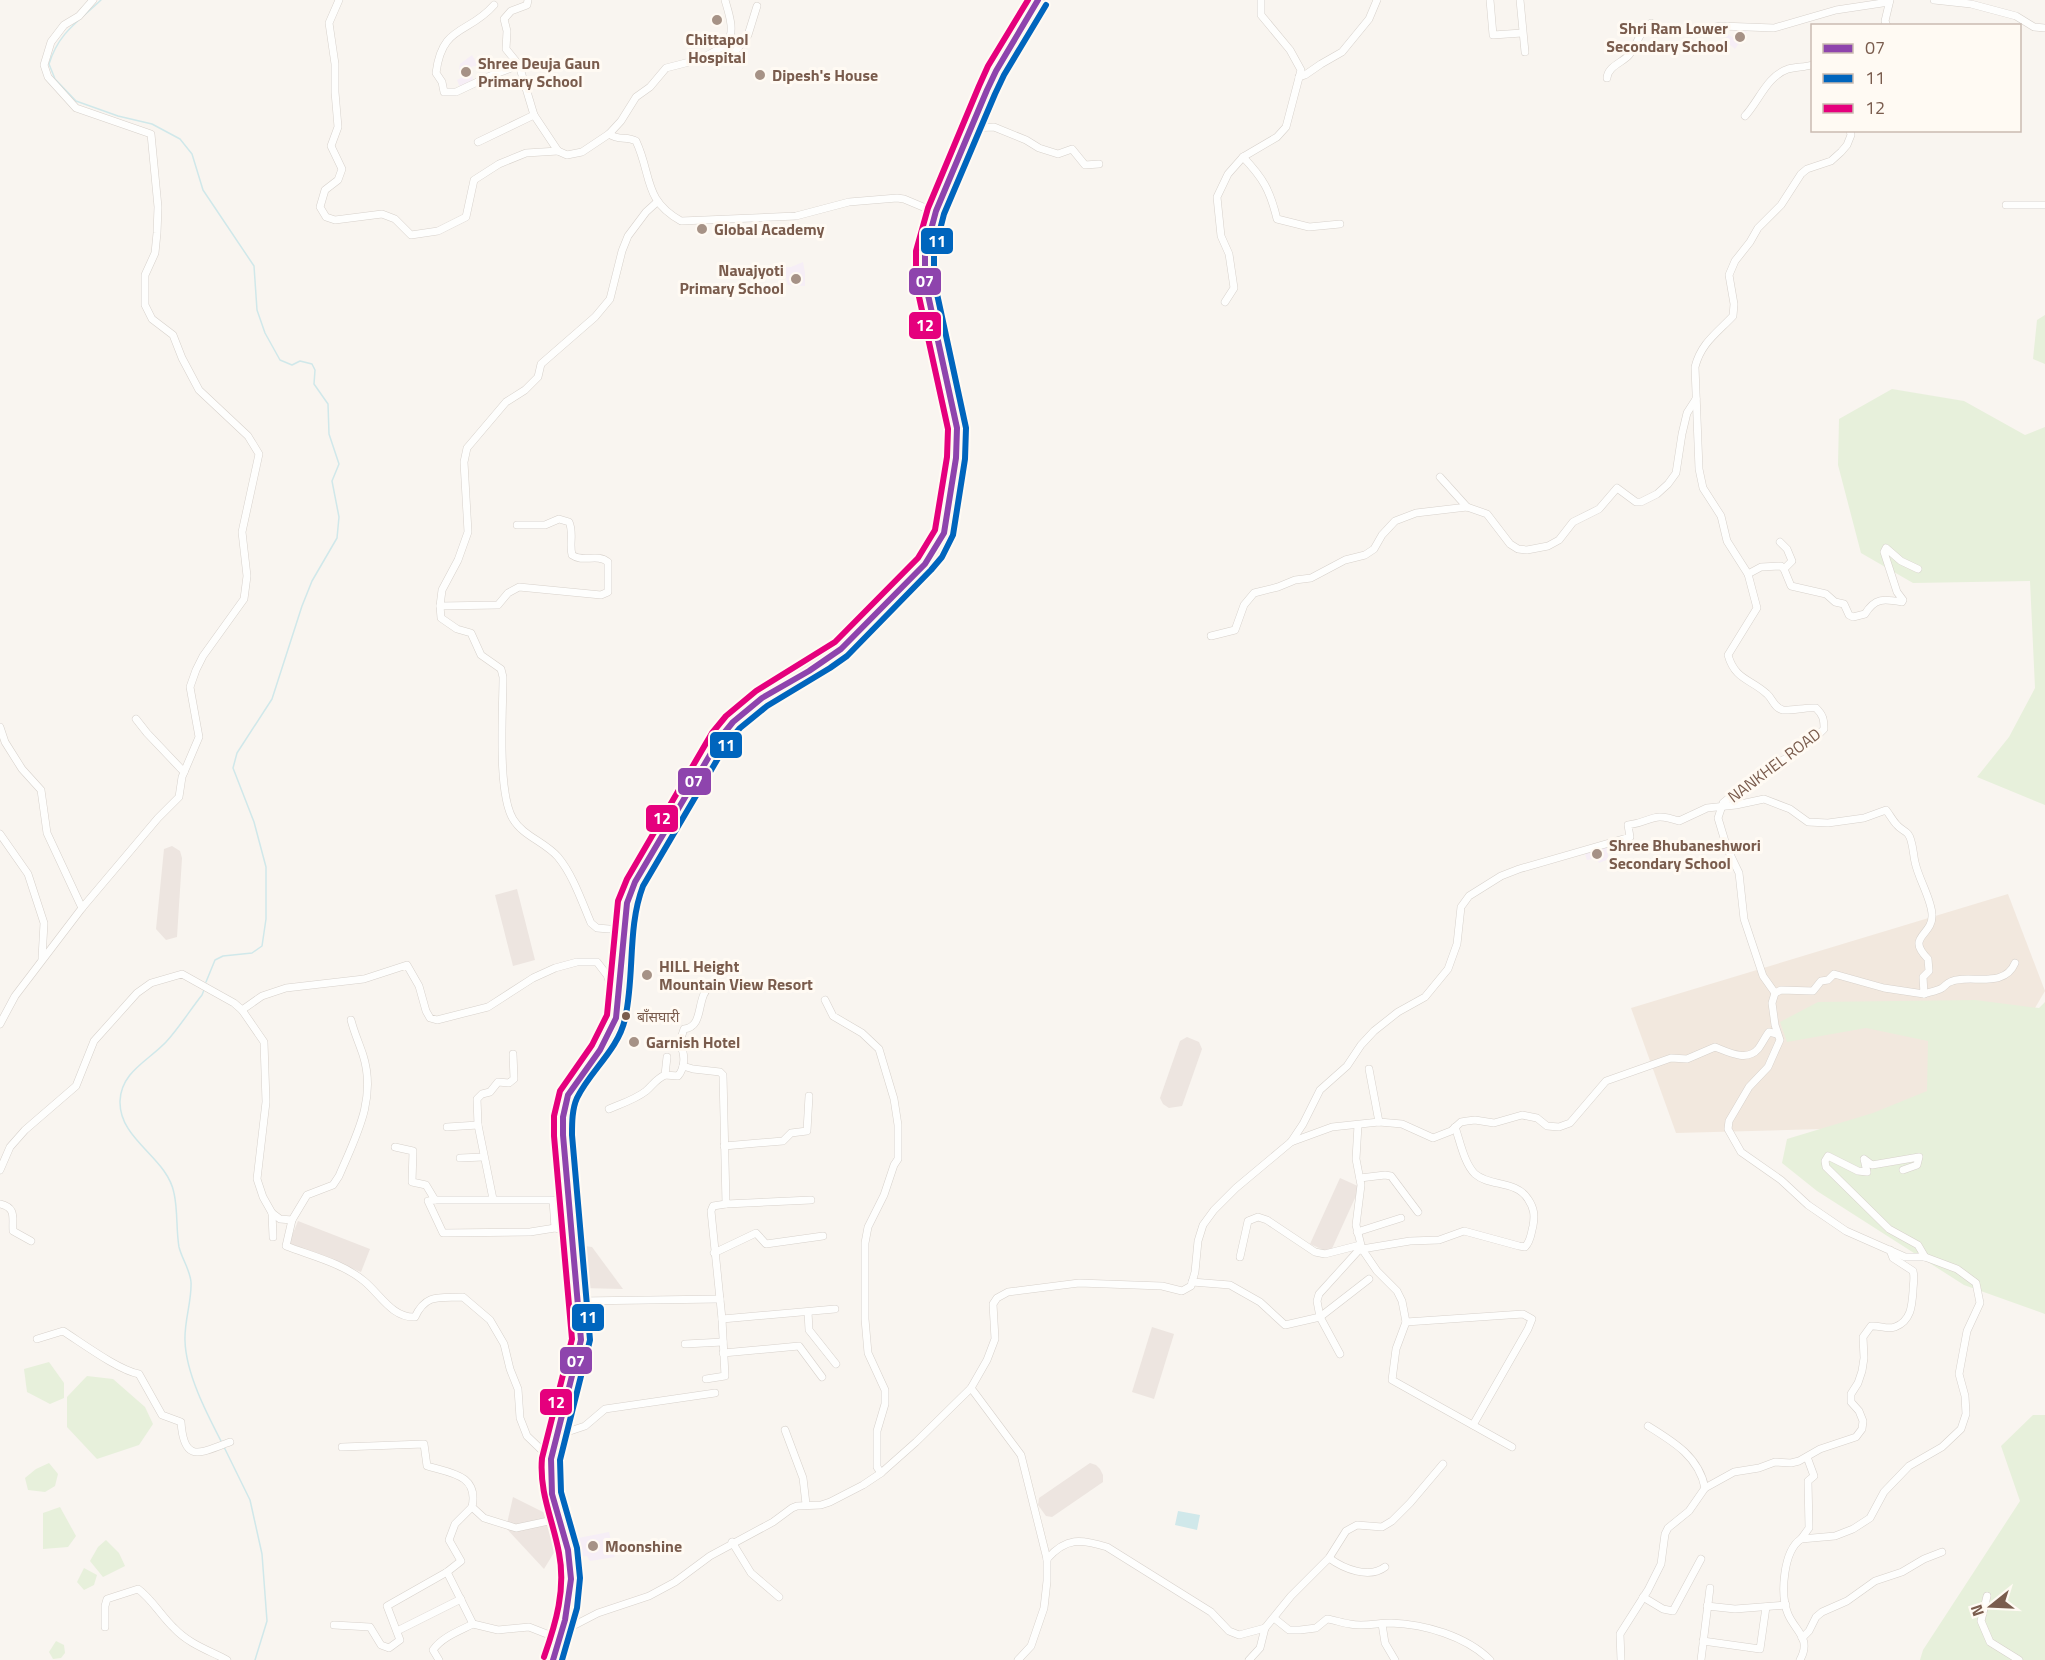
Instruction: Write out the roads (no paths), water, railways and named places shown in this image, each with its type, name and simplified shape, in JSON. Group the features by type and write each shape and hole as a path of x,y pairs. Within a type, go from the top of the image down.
{"highway":[{"path":"553,1660 566,1623 571,1584 570,1563 550,1490 549,1475 551,1459 580,1347 579,1301 563,1135 565,1105 572,1088 607,1038 615,1018 627,903 635,882 720,738 732,722 753,703 782,684 828,660 841,649 925,564 941,540 947,518 957,437 956,418 929,304 923,270 925,246 935,212 970,128 996,71 1035,2"}],"street":[{"path":"0,1024 15,996 42,958 158,818 179,797 184,772 199,737 190,687 203,656 244,599 247,576 242,532 259,454 248,436 199,390 173,335 152,319 145,305 145,275 155,253 158,207 151,134 76,108 48,77 44,65 51,42 64,25 79,16 93,0"},
{"path":"339,0 329,23 335,63 338,127 331,146 342,169 338,180 325,190 320,207 326,217 335,220 382,214 395,219 411,235 438,231 466,217 474,180 498,164 526,153 558,151 567,155 582,152 609,134 621,121 636,97 650,87 666,68 700,59 722,58 734,53 748,35 757,6"},
{"path":"528,0 527,5 511,11 504,19 507,31 506,49 519,65 534,115 558,151"},
{"path":"700,59 727,43 730,37 730,20 725,0"},
{"path":"1225,302 1234,288 1229,254 1221,236 1217,196 1228,174 1244,157 1277,137 1286,127 1301,70 1294,57 1262,15 1261,0"},
{"path":"1299,77 1342,52 1369,20 1377,0"},
{"path":"1490,0 1492,35 1522,33"},
{"path":"1520,0 1525,52"},
{"path":"1934,0 1971,4 2016,16 2034,27 2045,28"},
{"path":"1607,78 1608,73 1628,56 1648,25 1654,24 1658,28 1673,28 1687,32 1721,26 1774,28 1836,10 1889,1 1886,24"},
{"path":"494,5 478,20 461,27 441,47 436,73 442,82 444,93 460,90 519,65"},
{"path":"1745,116 1764,89 1779,75 1788,69 1811,65"},
{"path":"478,142 534,115"},
{"path":"970,128 994,127 1039,148 1058,154 1072,149 1085,165 1099,164"},
{"name":"NANKHEL ROAD","path":"1801,1539 1835,1536 1853,1529 1870,1518 1884,1492 1909,1466 1942,1447 1961,1429 1966,1414 1965,1396 1959,1374 1967,1331 1980,1304 1976,1283 1957,1269 1925,1257 1905,1257 1846,1231 1818,1211 1781,1179 1741,1152 1728,1129 1728,1121 1749,1087 1768,1066 1780,1040 1772,1003 1775,993 1764,976 1744,919 1740,873 1727,848 1718,818 1720,807 1761,771 1787,758 1824,729 1822,715 1816,708 1784,710 1776,706 1767,694 1731,667 1728,655 1757,609 1748,574 1727,541 1721,516 1702,488 1699,469 1695,367 1705,344 1733,316 1734,304 1729,275 1735,261 1745,250 1758,228 1781,205 1801,174 1807,169 1822,166 1836,157 1847,145 1850,132"},
{"path":"609,134 616,139 631,138 636,141 657,202 666,213 681,221 796,216 849,202 897,198 935,212"},
{"path":"1244,157 1271,194 1277,219 1309,227 1340,224"},
{"path":"609,929 597,928 591,923 565,867 557,856 514,821 508,809 502,757 503,677 501,669 481,655 471,633 457,629 441,618 440,606 442,590 461,553 468,532 464,462 466,448 506,402 525,390 538,377 541,364 595,317 610,299 628,236 657,202"},
{"path":"2006,205 2045,205"},
{"path":"1211,636 1235,630 1244,605 1254,593 1295,580 1311,578 1345,560 1365,555 1374,549 1382,535 1395,521 1416,513 1467,507 1487,514 1510,544 1518,549 1527,550 1554,543 1562,538 1573,522 1592,514 1617,488 1636,502 1641,502 1657,494 1676,473 1687,413 1696,399"},
{"path":"1440,477 1467,507"},
{"path":"440,606 498,605 508,593 519,587 602,595 608,592 608,562 601,558 574,558 571,551 572,528 569,522 559,519 545,525 516,525"},
{"path":"1780,542 1787,549 1792,561 1784,569"},
{"path":"1748,574 1761,567 1776,565 1784,569 1791,586 1826,594 1835,602 1844,604 1849,615 1853,617 1865,614 1869,607 1885,598 1902,602 1903,600 1897,592 1884,552 1886,548 1900,561 1918,569"},
{"path":"136,719 147,734 184,772"},
{"path":"0,727 5,742 22,769 41,790 47,833 82,908"},
{"path":"439,1660 433,1650 437,1644 473,1624 498,1630 529,1627 552,1636 560,1617 563,1616 569,1628 598,1613 649,1596 691,1572 732,1542 773,1522 792,1508 806,1504 821,1505 863,1485 881,1473 916,1442 971,1388 987,1360 995,1339 993,1304 997,1298 1008,1292 1080,1283 1162,1286 1182,1292 1191,1286 1203,1224 1236,1188 1291,1142 1320,1090 1347,1066 1374,1031 1398,1012 1425,997 1448,969 1456,944 1461,907 1469,896 1501,876 1630,837 1628,825 1638,824 1661,815 1679,821 1707,808 1764,799 1790,809 1809,822 1827,823 1864,818 1886,810 1897,826 1909,835 1920,881 1933,916 1930,926 1922,933 1918,943 1921,952 1928,959 1929,971 1923,977 1924,994"},
{"path":"0,834 28,874 44,922 42,958"},
{"path":"242,1010 249,1003 286,988 364,979 407,965 419,986 426,1011 430,1018 437,1020 488,1007 533,978 576,962 597,962 607,975 618,1005"},
{"path":"1775,993 1781,990 1813,991 1821,981 1828,980 1834,974 1884,988 1924,994 1938,990 1956,980 1990,979 2003,975 2012,970 2015,963"},
{"path":"0,1170 10,1148 25,1130 76,1086 94,1041 137,993 152,983 182,974 242,1010 264,1042 266,1102 257,1179 262,1197 272,1213 280,1219 292,1220"},
{"path":"609,1109 640,1095 653,1082 665,1075 678,1076 683,1070 683,1049 679,1040 684,1029 691,1028 697,1023 700,1000 712,984"},
{"path":"825,1000 833,1016 862,1033 879,1049 894,1099 898,1125 898,1159 868,1227 865,1243 865,1318 868,1353 883,1384 886,1397 877,1443 877,1467 881,1473"},
{"path":"351,1020 354,1036 363,1055 368,1081 367,1102 339,1176 333,1185 307,1195 292,1220 286,1246 348,1270 363,1280 391,1309 405,1317 415,1317 420,1306 432,1298 463,1297 490,1320 504,1344 518,1389 520,1418 527,1436 551,1459"},
{"path":"1291,1142 1332,1127 1379,1122 1402,1124 1433,1138 1467,1121 1494,1123 1522,1114 1537,1118 1547,1126 1559,1127 1570,1122 1606,1081 1671,1058 1687,1059 1715,1047 1736,1056 1747,1055 1757,1050 1769,1032 1777,1034"},
{"path":"493,1199 483,1157 477,1099 482,1094 490,1092 498,1082 509,1083 514,1079 513,1054"},
{"path":"665,1075 667,1057"},
{"path":"683,1065 693,1070 720,1072 723,1075 726,1204"},
{"path":"1368,1069 1379,1122"},
{"path":"724,1146 783,1141 791,1133 807,1131 809,1096"},
{"path":"447,1127 478,1125"},
{"path":"1358,1125 1356,1159 1360,1178 1356,1211 1357,1232 1361,1247 1377,1272 1397,1291 1406,1322 1396,1349 1392,1380 1512,1447"},
{"path":"1240,1257 1248,1221 1258,1217 1267,1220 1315,1252 1325,1254 1361,1247 1439,1240 1464,1231 1525,1247 1529,1243 1534,1219 1532,1205 1519,1190 1479,1177 1472,1171 1455,1127"},
{"path":"395,1147 414,1151 412,1182 426,1185 435,1200"},
{"path":"1903,1170 1917,1165 1919,1157 1872,1165 1864,1159 1867,1172 1858,1171 1828,1156 1825,1161 1826,1167 1889,1229 1918,1245 1925,1257"},
{"path":"460,1158 483,1157"},
{"path":"1360,1178 1390,1176 1418,1212"},
{"path":"555,1228 553,1200 428,1201 443,1233 530,1232 555,1228 562,1230 574,1242"},
{"path":"706,1379 725,1376 722,1319 711,1211 713,1206 811,1200"},
{"path":"0,1204 8,1206 13,1212 13,1231 31,1241"},
{"path":"272,1213 273,1237"},
{"path":"1357,1232 1401,1218"},
{"path":"714,1252 756,1233 766,1244 823,1236"},
{"path":"1340,1354 1320,1317 1317,1301 1321,1289 1361,1247"},
{"path":"1621,1660 1620,1634 1661,1564 1665,1533 1689,1510 1705,1488 1734,1472 1759,1468 1774,1462 1791,1463 1807,1457 1834,1443 1856,1437 1862,1429 1863,1421 1860,1411 1851,1402 1851,1394 1862,1371 1863,1337 1871,1326 1890,1328 1897,1326 1907,1319 1912,1306 1913,1271 1893,1258 1890,1250"},
{"path":"1192,1282 1230,1285 1260,1302 1286,1325 1320,1317 1369,1279"},
{"path":"579,1301 720,1299"},
{"path":"722,1319 835,1310"},
{"path":"808,1312 808,1330 836,1364"},
{"path":"1406,1322 1523,1314 1532,1319 1473,1425"},
{"path":"37,1339 63,1332 100,1355 139,1374 162,1415 180,1422 184,1443 189,1450 196,1453 230,1442"},
{"path":"685,1344 723,1342"},
{"path":"723,1353 799,1346 822,1377"},
{"path":"971,1388 1021,1455 1047,1559 1044,1608 1031,1646 1018,1660"},
{"path":"558,1435 585,1426 605,1409 715,1392"},
{"path":"1648,1426 1677,1443 1692,1459 1703,1477 1705,1488"},
{"path":"785,1430 803,1478 806,1504"},
{"path":"334,1625 370,1627 381,1645 389,1647 400,1640 387,1606 447,1572 460,1561 449,1540 455,1524 472,1507 474,1495 472,1486 465,1478 427,1466 424,1443 342,1447"},
{"path":"1800,1660 1804,1645 1800,1631 1788,1615 1783,1590 1788,1558 1797,1542 1809,1528 1808,1481 1814,1476 1807,1457"},
{"path":"1248,1660 1260,1648 1265,1628 1291,1596 1329,1558 1345,1533 1355,1526 1382,1527 1392,1521 1443,1464"},
{"path":"472,1507 484,1518 516,1528 558,1519"},
{"path":"1047,1559 1065,1544 1076,1540 1107,1547 1211,1612 1229,1631 1239,1635 1265,1628"},
{"path":"732,1542 752,1573 779,1597"},
{"path":"1802,1638 1822,1612 1847,1601 1875,1581 1902,1572 1942,1551"},
{"path":"1329,1558 1341,1567 1359,1571 1378,1572 1385,1567"},
{"path":"1643,1597 1663,1609 1673,1611 1701,1560"},
{"path":"447,1572 473,1624"},
{"path":"1701,1660 1710,1588"},
{"path":"105,1627 107,1599 138,1589 145,1593 174,1629 189,1641 227,1660"},
{"path":"1987,1596 1981,1622 1990,1642 2019,1660"},
{"path":"397,1631 461,1599"},
{"path":"1707,1606 1735,1609 1786,1605"},
{"path":"1703,1641 1760,1649 1766,1606"},
{"path":"1274,1618 1289,1630 1316,1628 1327,1619 1350,1625 1399,1624 1450,1635 1490,1660"},
{"path":"1382,1624 1385,1642 1395,1660"}],"water":[{"path":"1178,1511 1200,1515 1197,1530 1175,1525"}],"waterway":[{"path":"101,0 70,28 58,44 49,64 55,79 76,101 118,116 152,124 180,139 192,154 203,190 254,266 257,310 265,333 280,360 292,365 300,361 312,364 315,370 314,384 328,404 329,434 339,464 332,481 339,517 337,538 312,581 272,699 237,753 233,768 254,822 266,867 266,919 262,946 252,953 223,956 215,960 206,982"},
{"path":"204,990 171,1037 130,1075 125,1082 120,1101 127,1127 170,1180 174,1193 179,1247 191,1282 185,1334 186,1354 198,1394 222,1443"},
{"path":"224,1447 250,1500 262,1554 267,1621 255,1660"}],"place":[{"name":"Chittapol Hospital","path":"717,20"},
{"name":"Shri Ram Lower Secondary School","path":"1740,37"},
{"name":"Shree Deuja Gaun Primary School","path":"466,72"},
{"name":"Dipesh's House","path":"760,75"},
{"name":"Global Academy","path":"702,229"},
{"name":"Navajyoti Primary School","path":"796,279"},
{"name":"Shree Bhubaneshwori Secondary School","path":"1597,854"},
{"name":"HILL Height Mountain View Resort","path":"647,975"},
{"name":"बाँसघारी","path":"626,1016"},
{"name":"Garnish Hotel","path":"634,1042"},
{"name":"Moonshine","path":"593,1546"}]}
